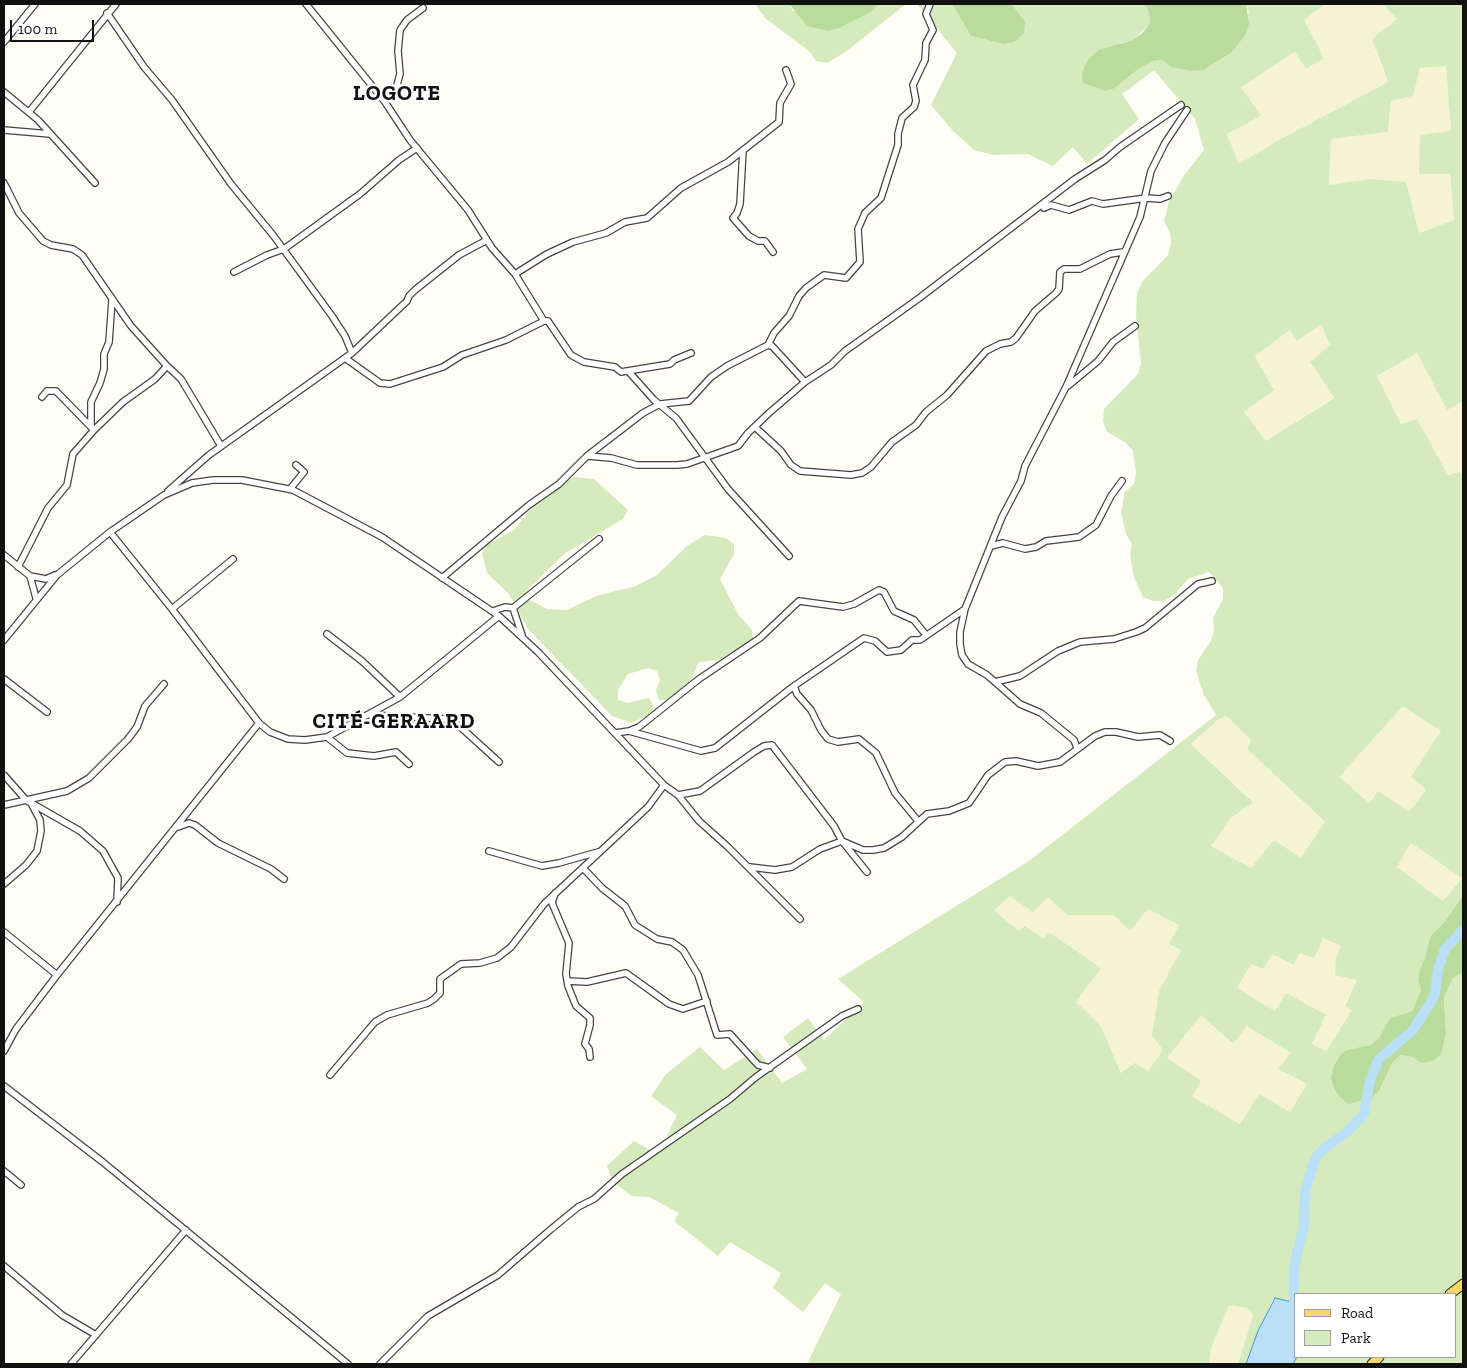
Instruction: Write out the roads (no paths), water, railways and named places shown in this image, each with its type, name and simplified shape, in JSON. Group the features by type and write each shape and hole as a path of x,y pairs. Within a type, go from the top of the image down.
{"main road":[{"path":"1451,1293 1463,1284"}],"street":[{"path":"4,42 35,4"},
{"path":"29,112 116,4"},
{"path":"306,4 385,102 417,148 468,210 487,240 515,274 544,320 548,322 571,355 584,362 615,367 621,372 629,372 670,364 674,360 691,353"},
{"path":"442,578 529,505 559,484 587,456 643,413 660,404 689,401 719,370 768,346 774,333 789,316 798,296 806,288 824,276 846,278 860,262 858,229 865,213 881,198 898,145 898,134 902,118 916,102 914,85 925,60 926,43 933,30 926,14 930,4"},
{"path":"385,102 397,84 400,74 398,51 400,30 407,20 423,8"},
{"path":"107,14 144,67 172,100 231,184 284,249 332,316 345,336 352,353"},
{"path":"515,274 547,254 573,242 606,233 624,222 647,218 681,188 728,162 744,150 778,122 780,103 791,84 786,70"},
{"path":"4,92 29,112 95,183"},
{"path":"587,456 637,464 677,466 738,446 755,427 805,382 1040,208 1075,179 1105,160 1120,147 1181,105"},
{"path":"1077,748 1074,740 1041,713 1020,704 995,682 968,664 962,655 960,632 965,609 1002,517 1021,482 1025,466 1066,387 1123,252 1140,218 1146,198 1145,190 1151,171 1165,142 1187,110"},
{"path":"4,130 50,134"},
{"path":"234,272 267,255 284,249 360,194 417,148"},
{"path":"744,150 740,204 738,213 733,218 748,236 758,241 765,241 773,252"},
{"path":"4,183 19,213 43,241 51,245 73,249 82,255 131,326 181,379 221,446"},
{"path":"1040,208 1051,205 1069,210 1092,201 1103,204 1146,198 1160,199 1168,196"},
{"path":"4,640 36,598 57,575 110,532 164,495 221,446 352,353 407,301 409,296 460,255 487,240"},
{"path":"755,427 781,451 791,465 800,471 851,475 862,473 871,467 892,442 916,426 926,412 947,395 986,351 1000,344 1011,342 1016,338 1035,311 1056,294 1059,289 1060,272 1064,269 1080,269 1110,254 1123,252"},
{"path":"92,428 90,402 100,383 104,370 104,354 110,342 112,300"},
{"path":"345,358 380,382 390,384 443,367 462,355 506,340 544,320"},
{"path":"1066,387 1098,361 1119,336 1134,326"},
{"path":"768,346 778,351 805,382"},
{"path":"18,567 54,498 67,485 74,454 92,428 155,379 167,366"},
{"path":"629,372 676,418 728,489 789,556"},
{"path":"42,397 48,391 56,391 92,428"},
{"path":"290,489 304,472 296,465"},
{"path":"164,495 192,483 213,480 242,480 290,489 382,537 493,611 523,637 664,785 678,796 699,820 800,919"},
{"path":"991,546 1003,543 1025,549 1036,547 1046,541 1079,537 1096,525 1111,496 1122,481"},
{"path":"110,532 172,609 259,723 270,732 288,739 305,740 327,737 370,715 400,697 499,616"},
{"path":"493,611 505,607 513,608 599,539"},
{"path":"4,555 30,576 46,579 57,575"},
{"path":"172,609 233,559"},
{"path":"30,576 36,598"},
{"path":"995,682 1020,676 1058,652 1080,642 1114,639 1145,628 1198,584 1212,581"},
{"path":"615,733 639,727 699,680 760,638 799,601 843,607 854,604 879,590 884,592 894,611 914,620 926,634"},
{"path":"513,608 523,637"},
{"path":"629,731 702,751 715,748 794,686 864,638 875,641 887,652 901,650 912,640 920,640 926,634 939,628 965,609"},
{"path":"327,634 400,697"},
{"path":"4,679 47,712"},
{"path":"4,804 74,788 97,772 128,739 137,727 146,706 164,684"},
{"path":"794,686 797,694 811,710 828,739 838,742 859,739 876,753 895,794 918,821"},
{"path":"370,715 446,719 456,723 499,762"},
{"path":"4,1050 16,1029 57,975 259,723"},
{"path":"750,868 775,870 792,867 820,849 842,841 863,850 884,848 902,837 927,814 949,811 969,803 988,776 996,767 1005,762 1016,761 1038,766 1060,762 1094,736 1105,732 1116,732 1138,737 1160,735 1170,741"},
{"path":"327,737 347,753 374,756 396,752 409,764"},
{"path":"678,796 700,791 759,749 772,745 867,872"},
{"path":"4,776 26,800 80,830 103,851 118,878 117,902"},
{"path":"330,1075 375,1022 387,1015 428,1003 434,999 440,993 440,979 461,964 480,963 497,958 511,947 544,904 648,807 664,785"},
{"path":"4,884 26,865 38,851 41,840 40,820 32,804"},
{"path":"176,828 189,823 195,825 218,842 271,869 284,879"},
{"path":"489,851 542,866 599,852"},
{"path":"583,868 602,888 625,906 635,925 657,939 672,942 683,950 694,966 717,1035 730,1034 758,1065 770,1068"},
{"path":"555,893 552,903 569,943 567,981 576,1006 590,1018 585,1044 589,1049 590,1057"},
{"path":"4,932 57,975"},
{"path":"567,981 587,982 626,973 669,1004 683,1009 707,1001"},
{"path":"380,1364 428,1316 498,1275 578,1207 594,1199 622,1174 730,1099 842,1016 858,1009"},
{"path":"4,1086 186,1230 348,1364"},
{"path":"4,1171 21,1184"},
{"path":"71,1364 186,1230"},
{"path":"4,1266 62,1315 96,1335"}],"water":[{"path":"1275,1298 1294,1303 1294,1358 1296,1358 1293,1364 1246,1364 1258,1331"}],"waterway":[{"path":"1294,1314 1294,1267 1304,1225 1305,1191 1315,1159 1322,1150 1348,1131 1364,1114 1370,1080 1379,1059 1413,1030 1435,993 1438,970 1445,949 1463,930"}],"district":[{"name":"LOGOTE","path":"397,94"},
{"name":"CITÉ-GERAARD","path":"394,722"}]}
